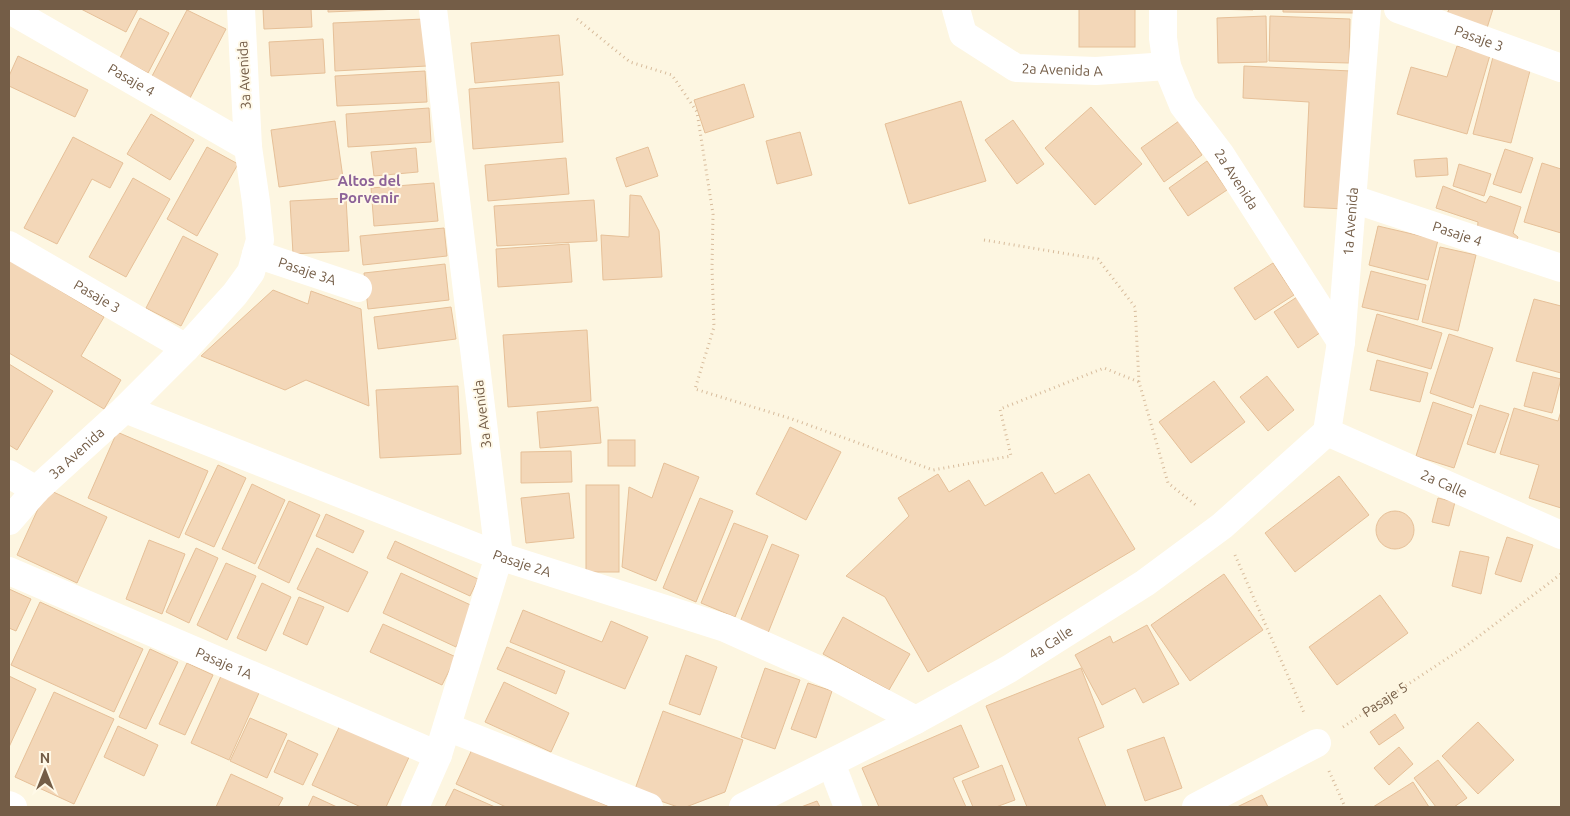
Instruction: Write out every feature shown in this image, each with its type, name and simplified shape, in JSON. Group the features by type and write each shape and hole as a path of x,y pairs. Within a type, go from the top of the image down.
{"street":[{"name":"3a Avenida","path":"9,521 36,490 125,409 186,348 235,294 251,272 260,240 248,147 241,9"},
{"name":"3a Avenida","path":"415,807 438,755 499,556 434,9"},
{"name":"2a Avenida A","path":"956,9 963,34 1016,68 1096,71 1167,66"},
{"name":"2a Avenida","path":"1163,9 1163,38 1167,66 1183,105 1221,155 1340,342"},
{"name":"1a Avenida","path":"1327,432 1340,342 1353,199 1366,9"},
{"name":"Pasaje 3","path":"1398,9 1561,68"},
{"name":"Pasaje 4","path":"15,17 248,147"},
{"name":"Pasaje 4","path":"1353,199 1561,268"},
{"name":"Pasaje 3","path":"9,245 186,348"},
{"name":"Pasaje 3A","path":"256,254 358,288"},
{"name":"Pasaje 2A","path":"125,409 499,556 725,628 833,676 916,720"},
{"name":"4a Calle","path":"742,807 916,720 1009,670 1145,582 1222,526 1327,432"},
{"name":"2a Calle","path":"1327,432 1561,535"},
{"path":"9,474 36,490"},
{"name":"Pasaje 1A","path":"9,570 438,755"},
{"path":"447,727 649,807"},
{"path":"1196,807 1317,743"},
{"path":"831,763 848,807"},
{"path":"9,805 13,807"}],"path":[{"path":"577,19 630,62 672,75 697,112 713,214 714,327 695,389 792,419 933,470 1010,456 1000,409 1104,368 1139,382"},
{"path":"984,240 1098,259 1135,307 1139,382 1168,483 1222,526 1345,807"},
{"name":"Pasaje 5","path":"1317,743 1466,646 1561,574"}],"building":[{"path":"81,9 138,9 126,32"},
{"path":"263,9 311,9 312,27 264,29"},
{"path":"328,9 400,9 328,12"},
{"path":"1079,9 1135,9 1135,47 1079,47"},
{"path":"1209,9 1253,9 1253,10"},
{"path":"1283,9 1354,9 1354,13 1283,12"},
{"path":"1449,9 1493,9 1487,28 1447,14"},
{"path":"187,10 226,29 190,98 151,78"},
{"path":"1266,16 1267,62 1218,63 1217,18"},
{"path":"1270,16 1350,19 1349,63 1269,61"},
{"path":"140,18 169,33 148,73 120,58"},
{"path":"424,19 427,66 335,71 333,23"},
{"path":"559,35 563,75 475,83 471,43"},
{"path":"323,39 325,73 271,76 269,42"},
{"path":"1457,46 1490,55 1467,134 1397,114 1411,67 1447,77"},
{"path":"18,56 88,90 75,117 9,86 9,76"},
{"path":"1493,57 1531,67 1511,143 1473,134"},
{"path":"1244,66 1351,71 1344,209 1304,207 1309,102 1243,98"},
{"path":"425,71 427,102 337,106 335,76"},
{"path":"559,82 563,142 473,149 469,89"},
{"path":"744,84 754,117 705,133 694,100"},
{"path":"961,101 986,181 909,204 885,124"},
{"path":"1091,107 1142,164 1095,205 1045,148"},
{"path":"429,108 431,142 348,147 346,114"},
{"path":"151,114 194,140 170,180 127,154"},
{"path":"1013,120 1044,164 1017,184 985,140"},
{"path":"335,121 343,178 279,187 271,130"},
{"path":"1179,121 1202,155 1164,182 1141,148"},
{"path":"800,132 812,175 777,184 766,141"},
{"path":"73,137 123,163 110,188 92,179 57,244 24,228"},
{"path":"207,147 238,164 197,236 167,219"},
{"path":"648,147 658,176 626,187 616,158"},
{"path":"416,148 418,172 374,176 371,152"},
{"path":"1505,149 1533,158 1521,193 1493,184"},
{"path":"566,158 569,194 488,201 485,165"},
{"path":"1447,158 1448,175 1416,177 1414,160"},
{"path":"1207,161 1227,190 1188,216 1169,188"},
{"path":"1542,163 1561,169 1561,233 1524,222"},
{"path":"1459,164 1491,174 1484,196 1453,186"},
{"path":"133,178 170,199 126,277 89,257"},
{"path":"434,183 438,221 374,226 371,188"},
{"path":"1443,186 1486,203 1490,196 1521,207 1513,233 1518,237 1515,245 1477,233 1478,222 1436,208"},
{"path":"630,195 641,196 659,231 662,277 603,280 601,235 629,237"},
{"path":"346,198 349,251 293,254 290,201"},
{"path":"594,200 597,241 497,246 494,206"},
{"path":"1378,226 1438,240 1428,280 1369,265"},
{"path":"444,228 447,256 363,265 360,236"},
{"path":"183,236 218,254 181,326 146,308"},
{"path":"569,244 572,282 498,287 496,249"},
{"path":"1440,247 1476,255 1458,331 1422,322"},
{"path":"9,260 104,317 81,356 121,380 104,409 9,353"},
{"path":"1273,263 1294,295 1255,320 1234,288"},
{"path":"445,264 449,300 368,309 364,273"},
{"path":"1371,271 1426,285 1418,320 1362,307"},
{"path":"273,290 308,304 311,291 361,309 369,406 306,380 285,390 201,356"},
{"path":"1300,295 1324,330 1298,348 1274,312"},
{"path":"1534,299 1561,306 1561,373 1516,361"},
{"path":"451,307 456,339 378,349 374,317"},
{"path":"1377,314 1442,333 1431,369 1367,351"},
{"path":"587,330 591,401 508,407 503,335"},
{"path":"1449,334 1493,348 1473,408 1430,393"},
{"path":"1377,360 1428,373 1420,402 1370,390"},
{"path":"9,364 53,391 17,450 9,445"},
{"path":"1533,372 1561,379 1552,413 1524,406"},
{"path":"1267,376 1294,410 1268,431 1240,397"},
{"path":"1214,381 1245,422 1191,463 1159,422"},
{"path":"458,386 461,454 380,458 376,390"},
{"path":"1433,402 1472,415 1454,468 1416,456"},
{"path":"1480,405 1509,414 1495,453 1467,444"},
{"path":"598,407 601,443 540,448 537,412"},
{"path":"1514,408 1558,421 1561,411 1561,508 1529,498 1539,465 1500,454"},
{"path":"790,427 841,452 806,520 756,494"},
{"path":"117,432 208,471 179,538 88,498"},
{"path":"608,440 635,440 635,466 608,466"},
{"path":"571,451 572,482 521,483 521,452"},
{"path":"664,463 699,477 656,581 622,567 629,487 652,498"},
{"path":"218,465 246,478 214,547 185,534"},
{"path":"1042,472 1055,494 1089,474 1135,549 928,672 885,597 846,576 909,516 898,498 938,474 949,492 969,480 985,506"},
{"path":"1339,476 1369,515 1295,572 1265,533"},
{"path":"252,484 285,500 255,564 222,549"},
{"path":"586,485 619,485 619,572 586,572"},
{"path":"47,489 107,517 77,583 17,555"},
{"path":"569,493 574,538 526,543 521,498"},
{"path":"700,498 733,511 696,602 663,588"},
{"path":"1438,498 1455,502 1449,526 1432,522"},
{"path":"289,501 320,515 289,583 258,568"},
{"path":"1395,511 1402,512 1408,517 1413,523 1413,537 1408,543 1402,548 1395,549 1388,548 1382,543 1377,537 1376,530 1377,523 1382,517 1388,512"},
{"path":"326,514 364,531 353,553 316,536"},
{"path":"734,523 768,536 735,617 701,603"},
{"path":"1507,537 1533,545 1521,582 1495,574"},
{"path":"149,540 185,554 162,614 126,599"},
{"path":"395,541 478,579 470,596 387,558"},
{"path":"772,544 799,555 768,633 740,622"},
{"path":"196,548 218,558 189,623 166,612"},
{"path":"317,548 368,572 348,612 297,589"},
{"path":"1460,551 1489,557 1481,594 1452,586"},
{"path":"226,563 256,576 227,640 197,625"},
{"path":"401,573 475,607 456,647 383,613"},
{"path":"1224,574 1263,630 1190,681 1151,625"},
{"path":"262,583 291,597 266,651 237,638"},
{"path":"9,589 31,599 16,631 9,628"},
{"path":"1380,595 1408,633 1337,685 1309,647"},
{"path":"299,597 324,607 307,645 283,634"},
{"path":"40,602 143,649 114,712 11,665"},
{"path":"523,610 602,642 611,621 648,637 625,689 510,642"},
{"path":"843,617 910,654 889,690 823,654"},
{"path":"383,624 456,657 442,685 370,652"},
{"path":"1147,625 1179,684 1143,703 1135,688 1102,705 1075,655 1110,636 1113,643"},
{"path":"507,647 565,671 556,694 497,669"},
{"path":"150,649 178,662 146,729 119,717"},
{"path":"686,655 717,667 700,715 669,704"},
{"path":"187,663 213,675 185,735 159,724"},
{"path":"765,668 800,680 775,749 741,737"},
{"path":"1081,668 1104,727 1078,738 1106,807 1027,807 986,706"},
{"path":"9,676 36,689 9,747"},
{"path":"221,676 259,693 229,760 191,743"},
{"path":"504,682 569,713 551,752 485,722"},
{"path":"808,683 832,691 816,738 791,729"},
{"path":"54,692 114,719 74,804 15,777"},
{"path":"663,711 743,740 725,792 686,807 678,807 634,792"},
{"path":"1395,714 1404,728 1379,745 1370,732"},
{"path":"250,718 287,734 267,778 230,761"},
{"path":"1478,722 1514,760 1478,794 1442,756"},
{"path":"341,723 410,755 386,807 361,807 312,785"},
{"path":"961,725 979,767 953,778 966,807 879,807 862,768"},
{"path":"118,726 158,745 144,776 104,757"},
{"path":"1164,737 1182,788 1145,801 1127,750"},
{"path":"288,740 318,754 303,785 274,772"},
{"path":"474,745 610,807 506,807 456,784"},
{"path":"1399,747 1413,764 1389,785 1374,768"},
{"path":"1438,760 1467,798 1454,807 1436,807 1414,778"},
{"path":"1002,765 1015,800 996,807 973,807 962,781"},
{"path":"231,774 283,798 278,807 216,807"},
{"path":"1413,782 1429,807 1373,807"},
{"path":"454,789 495,807 445,807"},
{"path":"1262,795 1268,807 1237,807"},
{"path":"313,796 337,807 308,807"},
{"path":"817,801 820,807 801,807"}],"district":[{"name":"Altos del Porvenir","path":"369,190"}]}
